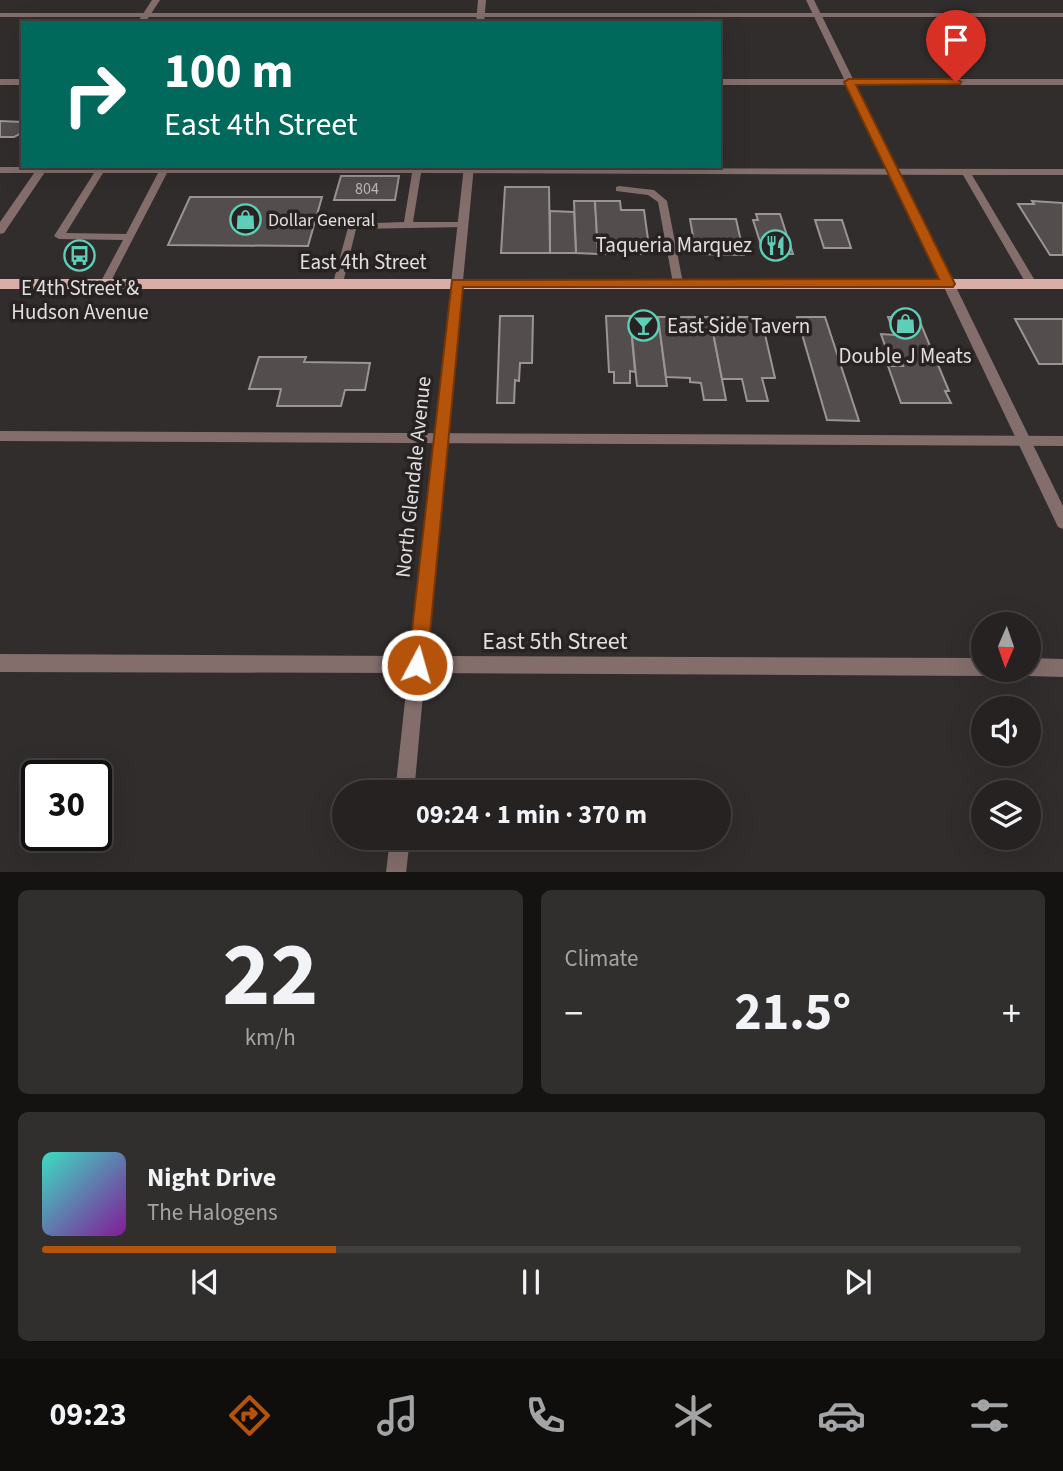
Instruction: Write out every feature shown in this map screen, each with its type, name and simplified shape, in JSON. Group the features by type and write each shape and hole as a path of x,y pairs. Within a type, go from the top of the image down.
{"main road":[{"name":"East 4th Street","path":"0,284 1063,284"}],"street":[{"path":"144,19 156,0"},
{"path":"480,19 482,0"},
{"path":"810,0 1063,522"},
{"path":"0,82 21,82"},
{"path":"721,82 1063,82"},
{"path":"0,230 43,168"},
{"name":"North Glendale Avenue","path":"405,780 461,225 469,169"},
{"name":"East 5th Street","path":"0,663 971,667"},
{"path":"1041,667 1063,667"},
{"path":"396,872 399,850"}],"lane":[{"path":"0,15 144,19 1063,15"},
{"path":"0,170 1063,172"},
{"path":"100,170 59,236 129,237"},
{"path":"104,285 164,170"},
{"path":"408,226 417,171"},
{"path":"966,172 1032,284"},
{"path":"619,189 651,192 662,201 678,283"},
{"path":"338,283 352,226 461,225"},
{"path":"0,436 1063,441"}],"building":[{"path":"0,121 21,122 21,133 14,137 0,137"},
{"path":"341,176 399,176 395,200 334,200"},
{"path":"505,187 549,187 550,253 501,253"},
{"path":"190,197 322,197 308,246 168,245"},
{"path":"574,201 595,201 598,254 576,253"},
{"path":"595,201 620,201 621,210 644,210 650,254 598,254"},
{"path":"1032,201 1063,203 1063,255 1050,255 1018,204 1034,204"},
{"path":"550,211 574,212 576,253 550,253"},
{"path":"756,214 780,214 793,254 764,254 753,220 758,220"},
{"path":"690,219 736,219 744,255 696,254"},
{"path":"815,220 842,220 851,248 824,248"},
{"path":"500,316 533,316 532,363 520,363 519,381 515,380 514,403 497,403"},
{"path":"606,316 630,316 635,372 630,371 630,383 614,383 614,372 609,372"},
{"path":"630,316 658,317 667,386 637,386"},
{"path":"658,317 710,317 726,400 704,400 701,383 690,382 690,378 666,377"},
{"path":"710,317 761,317 775,378 762,378 768,401 747,401 742,379 722,379"},
{"path":"797,317 825,317 859,421 827,420"},
{"path":"888,317 911,318 920,322 949,391 945,391 951,403 901,403 888,366 903,366 901,360 890,360 881,334 895,335"},
{"path":"1015,319 1063,319 1063,364 1039,364"},
{"path":"259,357 306,357 304,362 370,363 365,390 345,390 341,406 277,406 281,389 249,389"}],"place":[{"name":"Dollar General","path":"245,220"},
{"name":"Taqueria Marquez","path":"775,245"},
{"name":"E 4th Street & Hudson Avenue","path":"80,256"},
{"name":"Double J Meats","path":"905,324"},
{"name":"East Side Tavern","path":"644,326"}],"route":[{"path":"417,665 457,283 948,284 849,82 956,82"}]}
